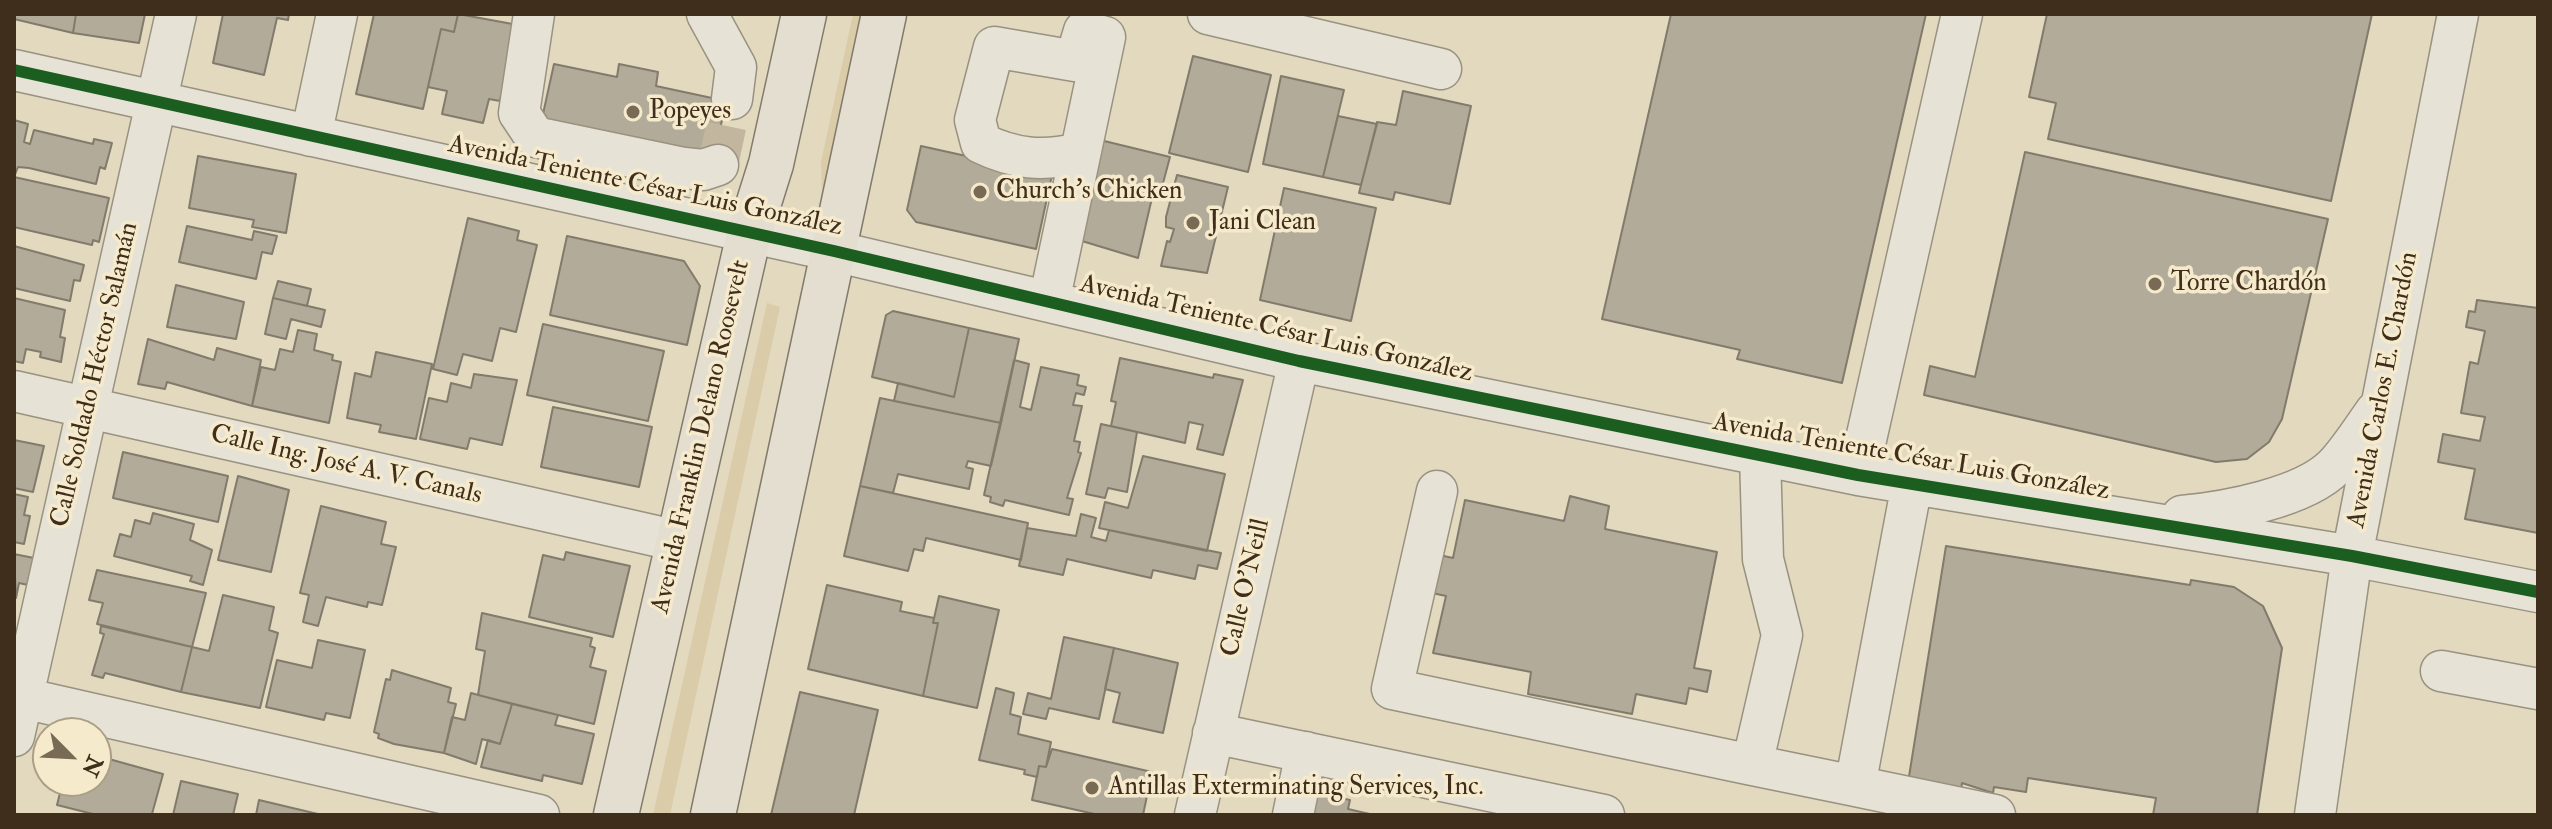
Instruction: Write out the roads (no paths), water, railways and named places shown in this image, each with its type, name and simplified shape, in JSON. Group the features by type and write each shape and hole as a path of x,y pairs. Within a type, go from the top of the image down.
{"main road":[{"name":"Avenida Franklin Delano Roosevelt","path":"616,815 749,234 771,164 804,14"},
{"path":"713,815 884,14"}],"street":[{"name":"Calle Soldado Héctor Salamán","path":"17,710 89,408 176,14"},
{"path":"311,136 337,14"},
{"path":"534,14 519,113 535,137 684,168 703,170 718,165"},
{"path":"707,14 736,67 732,99"},
{"path":"1208,14 1441,69"},
{"path":"1858,475 1962,14"},
{"name":"Avenida Carlos E. Chardón","path":"2315,815 2352,556 2458,14"},
{"path":"1049,302 1065,157 1104,51 1105,37 994,47 979,94 975,120 981,143 1009,157 1065,157"},
{"name":"Avenida Teniente César Luis González","path":"14,70 834,251 1299,361 1858,475 2352,556 2538,592"},
{"name":"Calle O'Neill","path":"1195,815 1299,361"},
{"name":"Calle Ing. José A. V. Canals","path":"14,391 678,541"},
{"path":"2130,520 2240,508 2287,493 2333,468 2381,405"},
{"path":"1752,765 1782,635 1763,559 1760,455"},
{"path":"1855,786 1912,484"},
{"path":"1437,491 1392,689 1995,815"},
{"path":"2441,671 2538,689"},
{"path":"17,710 539,815"},
{"path":"1213,733 1604,815"},
{"path":"1293,815 1306,752"}],"tunnel":[{"path":"718,165 732,99"}],"place":[{"name":"Popeyes","path":"633,112"},
{"name":"Church's Chicken","path":"980,192"},
{"name":"Jani Clean","path":"1193,223"},
{"name":"Torre Chardón","path":"2155,284"},
{"name":"Antillas Exterminating Services, Inc.","path":"1092,788"}]}
